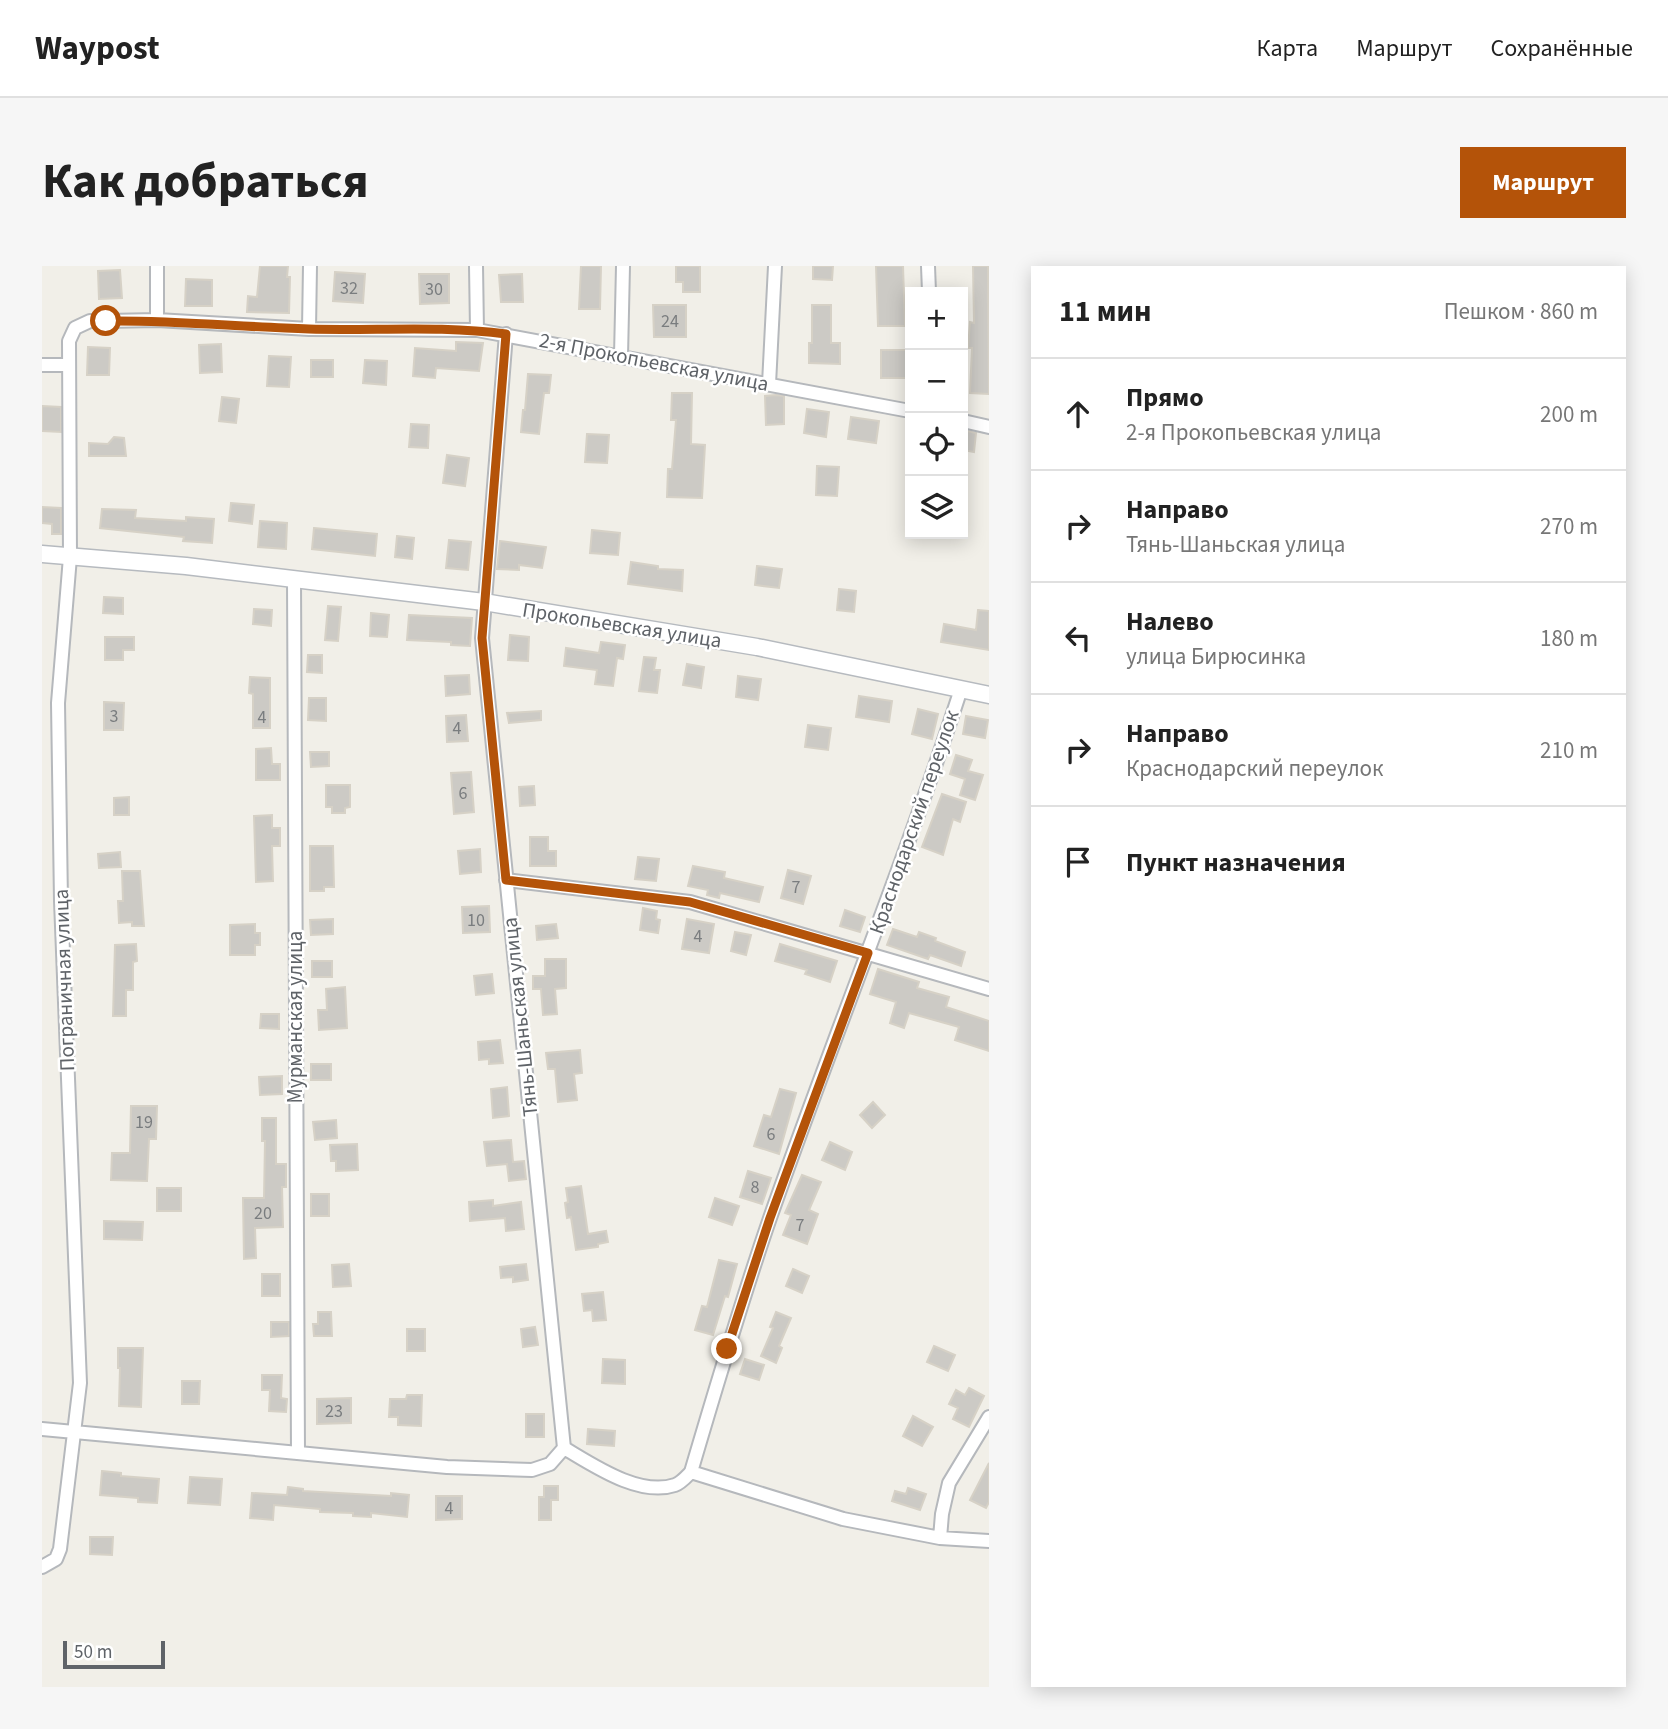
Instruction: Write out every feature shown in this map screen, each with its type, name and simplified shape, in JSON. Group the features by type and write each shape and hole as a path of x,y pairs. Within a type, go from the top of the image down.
{"main road":[{"name":"Прокопьевская улица","path":"42,554 186,566 484,602 757,647 989,695"}],"street":[{"path":"158,266 158,320"},
{"path":"309,329 310,266"},
{"path":"476,266 477,330"},
{"path":"621,356 623,266"},
{"path":"769,384 775,266"},
{"path":"928,266 929,287"},
{"name":"2-я Прокопьевская улица","path":"69,341 75,328 90,321 158,320 309,329 477,330 905,410"},
{"name":"Тянь-Шаньская улица","path":"506,334 482,638 564,1448"},
{"name":"Пограничная улица","path":"42,1567 57,1559 60,1549 80,1383 61,901 58,703 69,557 69,341"},
{"path":"42,365 69,365"},
{"path":"968,422 989,426"},
{"name":"Мурманская улица","path":"294,580 298,1453"},
{"name":"Краснодарский переулок","path":"691,1472 727,1349 770,1218 868,953 961,688"},
{"path":"506,880 690,902 989,989"},
{"path":"940,1538 949,1483 989,1417"},
{"path":"42,1429 447,1467 532,1470 550,1464 564,1448 608,1474 648,1488 676,1485 691,1472 843,1519 940,1538 989,1541"}],"building":[{"path":"260,266 288,266 289,313 247,312 248,296 257,297"},
{"path":"581,266 601,266 600,309 579,309"},
{"path":"676,266 700,266 700,292 683,292 683,282 676,282"},
{"path":"813,266 833,266 832,280 813,279"},
{"path":"876,266 903,266 905,326 878,326"},
{"path":"973,266 988,266 989,394 970,393 972,348 968,348 970,322 974,323"},
{"path":"120,270 122,298 99,299 98,271"},
{"path":"335,272 365,274 363,303 333,301"},
{"path":"419,274 449,274 449,303 420,304"},
{"path":"522,274 523,302 501,302 499,275"},
{"path":"186,279 212,280 212,306 185,306"},
{"path":"653,305 686,305 686,337 654,337"},
{"path":"812,305 831,305 831,343 840,343 840,364 809,363"},
{"path":"456,342 483,343 479,371 436,368 435,378 413,376 415,348 456,351"},
{"path":"221,344 222,372 200,373 199,345"},
{"path":"88,347 110,348 109,375 87,375"},
{"path":"881,350 905,350 905,378 881,378"},
{"path":"269,356 291,357 289,387 267,386"},
{"path":"311,360 333,360 333,377 311,377"},
{"path":"365,360 387,361 386,385 363,383"},
{"path":"528,374 551,375 549,393 544,393 539,434 521,432"},
{"path":"672,393 692,393 691,444 705,445 702,498 667,497 668,469 672,469 676,420 671,420"},
{"path":"765,396 784,396 784,424 766,425"},
{"path":"222,397 239,399 236,423 219,421"},
{"path":"42,406 61,407 61,432 42,431"},
{"path":"807,409 829,412 826,437 804,433"},
{"path":"851,417 879,421 876,443 848,439"},
{"path":"411,424 429,425 428,448 409,447"},
{"path":"968,431 976,433 974,452 968,451"},
{"path":"587,434 609,435 607,463 585,462"},
{"path":"114,437 124,438 126,456 89,456 89,443 108,444"},
{"path":"447,455 469,458 465,486 443,483"},
{"path":"817,466 839,467 837,496 816,495"},
{"path":"231,503 254,505 252,524 229,521"},
{"path":"42,507 61,508 61,534 52,534 52,524 42,523"},
{"path":"102,509 136,510 135,518 186,521 186,517 214,519 212,543 183,541 184,537 100,528"},
{"path":"260,521 287,523 286,549 258,547"},
{"path":"314,528 377,534 375,556 312,549"},
{"path":"592,530 620,533 618,555 590,553"},
{"path":"397,536 414,538 412,559 395,557"},
{"path":"449,540 471,542 468,570 446,568"},
{"path":"500,541 546,547 542,568 519,565 519,570 497,569"},
{"path":"631,562 658,566 658,569 683,570 682,591 628,584"},
{"path":"757,566 782,569 779,588 755,585"},
{"path":"839,589 856,591 854,612 837,610"},
{"path":"104,597 123,598 123,614 103,613"},
{"path":"328,606 341,607 338,641 325,640"},
{"path":"254,609 272,610 271,626 253,624"},
{"path":"978,610 989,611 989,650 941,642 944,624 976,630"},
{"path":"371,613 389,615 387,637 370,636"},
{"path":"409,615 472,618 470,646 451,645 451,642 407,640"},
{"path":"510,635 529,637 528,661 508,660"},
{"path":"105,637 134,637 134,650 123,650 123,660 105,660"},
{"path":"601,642 625,645 623,659 617,658 613,686 595,684 597,670 564,666 566,648 599,653"},
{"path":"308,655 322,655 322,673 307,672"},
{"path":"644,657 656,658 654,670 660,670 657,693 639,691"},
{"path":"687,664 704,667 701,688 683,685"},
{"path":"469,675 470,694 446,696 445,676"},
{"path":"738,676 761,679 758,700 736,697"},
{"path":"250,677 270,678 270,728 253,728"},
{"path":"859,696 892,701 889,722 856,717"},
{"path":"309,698 326,698 326,721 308,720"},
{"path":"104,702 124,703 123,730 104,730"},
{"path":"918,709 938,714 932,739 912,734"},
{"path":"541,711 541,720 509,723 507,713"},
{"path":"466,715 468,741 447,742 446,716"},
{"path":"966,716 988,720 985,738 963,734"},
{"path":"808,725 831,728 828,750 805,747"},
{"path":"271,748 272,764 280,764 280,780 256,780 256,749"},
{"path":"310,752 329,752 329,766 311,767"},
{"path":"956,755 972,760 968,771 983,775 975,800 960,795 965,779 950,774"},
{"path":"471,772 474,812 454,814 451,773"},
{"path":"326,785 350,785 350,807 345,808 345,813 332,813 332,807 326,807"},
{"path":"534,786 535,805 520,806 519,787"},
{"path":"942,794 966,802 960,822 953,819 943,855 922,847"},
{"path":"129,797 129,815 114,815 114,798"},
{"path":"272,815 272,828 280,828 280,846 272,846 273,881 256,882 254,816"},
{"path":"530,837 548,837 548,851 556,851 556,866 530,866"},
{"path":"310,846 333,846 334,887 324,887 324,891 310,891"},
{"path":"480,849 481,872 460,874 458,851"},
{"path":"120,852 121,867 99,868 98,854"},
{"path":"638,857 659,859 656,881 635,879"},
{"path":"693,866 725,872 724,878 763,887 759,902 720,893 719,898 707,895 708,890 688,886"},
{"path":"788,870 811,876 803,904 781,898"},
{"path":"122,871 140,871 144,926 132,926 132,922 119,923 118,901 123,901"},
{"path":"489,906 490,932 463,933 462,907"},
{"path":"643,908 657,911 656,919 660,920 658,933 640,930"},
{"path":"845,910 865,917 860,932 840,926"},
{"path":"333,919 333,934 311,935 310,920"},
{"path":"687,919 714,924 709,953 682,949"},
{"path":"255,924 255,933 260,933 260,945 255,945 255,955 230,955 230,925"},
{"path":"556,924 558,938 537,940 536,926"},
{"path":"893,929 917,937 919,932 965,952 961,966 930,955 928,959 887,945"},
{"path":"735,932 751,935 746,955 731,951"},
{"path":"136,944 137,961 133,962 133,990 126,990 126,1016 113,1016 115,945"},
{"path":"780,944 837,961 830,982 805,974 807,970 775,961"},
{"path":"545,959 566,959 566,988 555,989 557,1014 543,1015 541,989 533,989 533,976 545,976"},
{"path":"312,961 332,961 332,977 312,977"},
{"path":"878,969 919,982 917,988 949,997 946,1007 989,1021 989,1051 955,1040 959,1027 909,1013 904,1028 890,1023 896,1002 870,994"},
{"path":"492,974 494,993 476,995 474,976"},
{"path":"345,987 347,1028 319,1030 318,1010 327,1010 326,989"},
{"path":"261,1014 279,1014 279,1029 260,1028"},
{"path":"500,1040 503,1063 489,1064 489,1059 479,1060 478,1042"},
{"path":"580,1050 582,1073 574,1074 577,1100 558,1102 555,1069 548,1069 546,1053"},
{"path":"311,1064 331,1064 331,1080 311,1080"},
{"path":"282,1076 282,1094 260,1095 259,1077"},
{"path":"507,1087 509,1116 493,1118 491,1089"},
{"path":"780,1089 796,1093 779,1154 754,1146 764,1115 771,1117"},
{"path":"873,1102 885,1115 872,1128 860,1115"},
{"path":"131,1106 157,1106 156,1139 149,1139 147,1181 111,1180 112,1153 130,1153"},
{"path":"262,1118 276,1118 276,1164 286,1164 286,1187 282,1187 283,1227 255,1228 256,1258 244,1259 243,1198 264,1198 265,1141 262,1141"},
{"path":"336,1120 337,1138 315,1140 313,1122"},
{"path":"511,1140 513,1162 524,1161 526,1179 509,1181 507,1164 487,1166 484,1142"},
{"path":"830,1142 852,1152 845,1170 822,1160"},
{"path":"357,1144 358,1170 336,1171 336,1161 331,1161 330,1145"},
{"path":"748,1171 771,1178 762,1204 740,1197"},
{"path":"802,1175 821,1182 809,1210 818,1214 807,1244 783,1235 791,1215 785,1213"},
{"path":"581,1186 588,1234 606,1231 608,1242 598,1244 598,1247 576,1250 571,1217 567,1218 566,1188"},
{"path":"157,1188 181,1188 181,1211 157,1211"},
{"path":"311,1194 329,1194 329,1216 311,1216"},
{"path":"715,1198 739,1206 732,1225 709,1217"},
{"path":"493,1200 493,1206 521,1202 524,1229 506,1231 505,1218 470,1221 469,1202"},
{"path":"104,1221 143,1222 142,1240 104,1239"},
{"path":"719,1260 737,1264 713,1335 695,1330 702,1306 707,1307"},
{"path":"349,1264 351,1286 333,1287 332,1265"},
{"path":"526,1264 528,1280 513,1282 513,1277 501,1278 500,1267"},
{"path":"793,1269 809,1276 802,1293 786,1286"},
{"path":"262,1274 280,1274 280,1296 262,1296"},
{"path":"603,1292 606,1320 593,1321 592,1310 584,1311 582,1294"},
{"path":"318,1312 331,1312 332,1336 314,1336 313,1324 318,1324"},
{"path":"776,1312 791,1318 779,1346 782,1348 776,1363 761,1356 773,1328 770,1327"},
{"path":"271,1322 289,1322 289,1336 271,1337"},
{"path":"535,1327 538,1345 523,1347 521,1329"},
{"path":"407,1329 425,1329 425,1351 407,1351"},
{"path":"934,1346 955,1355 948,1371 927,1362"},
{"path":"118,1348 143,1348 141,1407 119,1406"},
{"path":"603,1359 625,1360 625,1384 602,1383"},
{"path":"745,1359 764,1365 759,1380 740,1374"},
{"path":"262,1375 282,1375 281,1398 287,1399 286,1412 269,1411 270,1390 262,1390"},
{"path":"182,1381 200,1381 199,1404 182,1404"},
{"path":"969,1388 984,1396 969,1427 953,1419 958,1408 949,1404 956,1390 965,1395"},
{"path":"407,1395 422,1395 421,1426 398,1425 398,1417 389,1417 390,1399 406,1399"},
{"path":"351,1398 351,1423 317,1424 317,1399"},
{"path":"526,1414 544,1414 544,1437 526,1437"},
{"path":"913,1416 933,1427 922,1446 903,1436"},
{"path":"588,1429 615,1431 614,1446 587,1444"},
{"path":"989,1463 989,1502 986,1508 970,1500"},
{"path":"102,1471 121,1473 121,1476 159,1479 157,1503 138,1502 138,1498 100,1495"},
{"path":"190,1477 222,1479 220,1505 188,1503"},
{"path":"544,1486 558,1486 558,1500 551,1500 551,1520 539,1520 539,1497 544,1497"},
{"path":"288,1487 303,1491 409,1495 407,1517 371,1513 371,1517 353,1516 353,1513 320,1512 320,1509 274,1505 273,1520 250,1518 252,1493 287,1495"},
{"path":"908,1488 926,1494 920,1510 892,1501 895,1491 906,1494"},
{"path":"436,1496 462,1496 462,1519 436,1520"},
{"path":"90,1537 113,1537 112,1555 90,1554"}],"route":[{"path":"106,321 158,320 309,329 477,330 506,334 482,638 506,880 690,902 868,953 770,1218 727,1349"}]}
